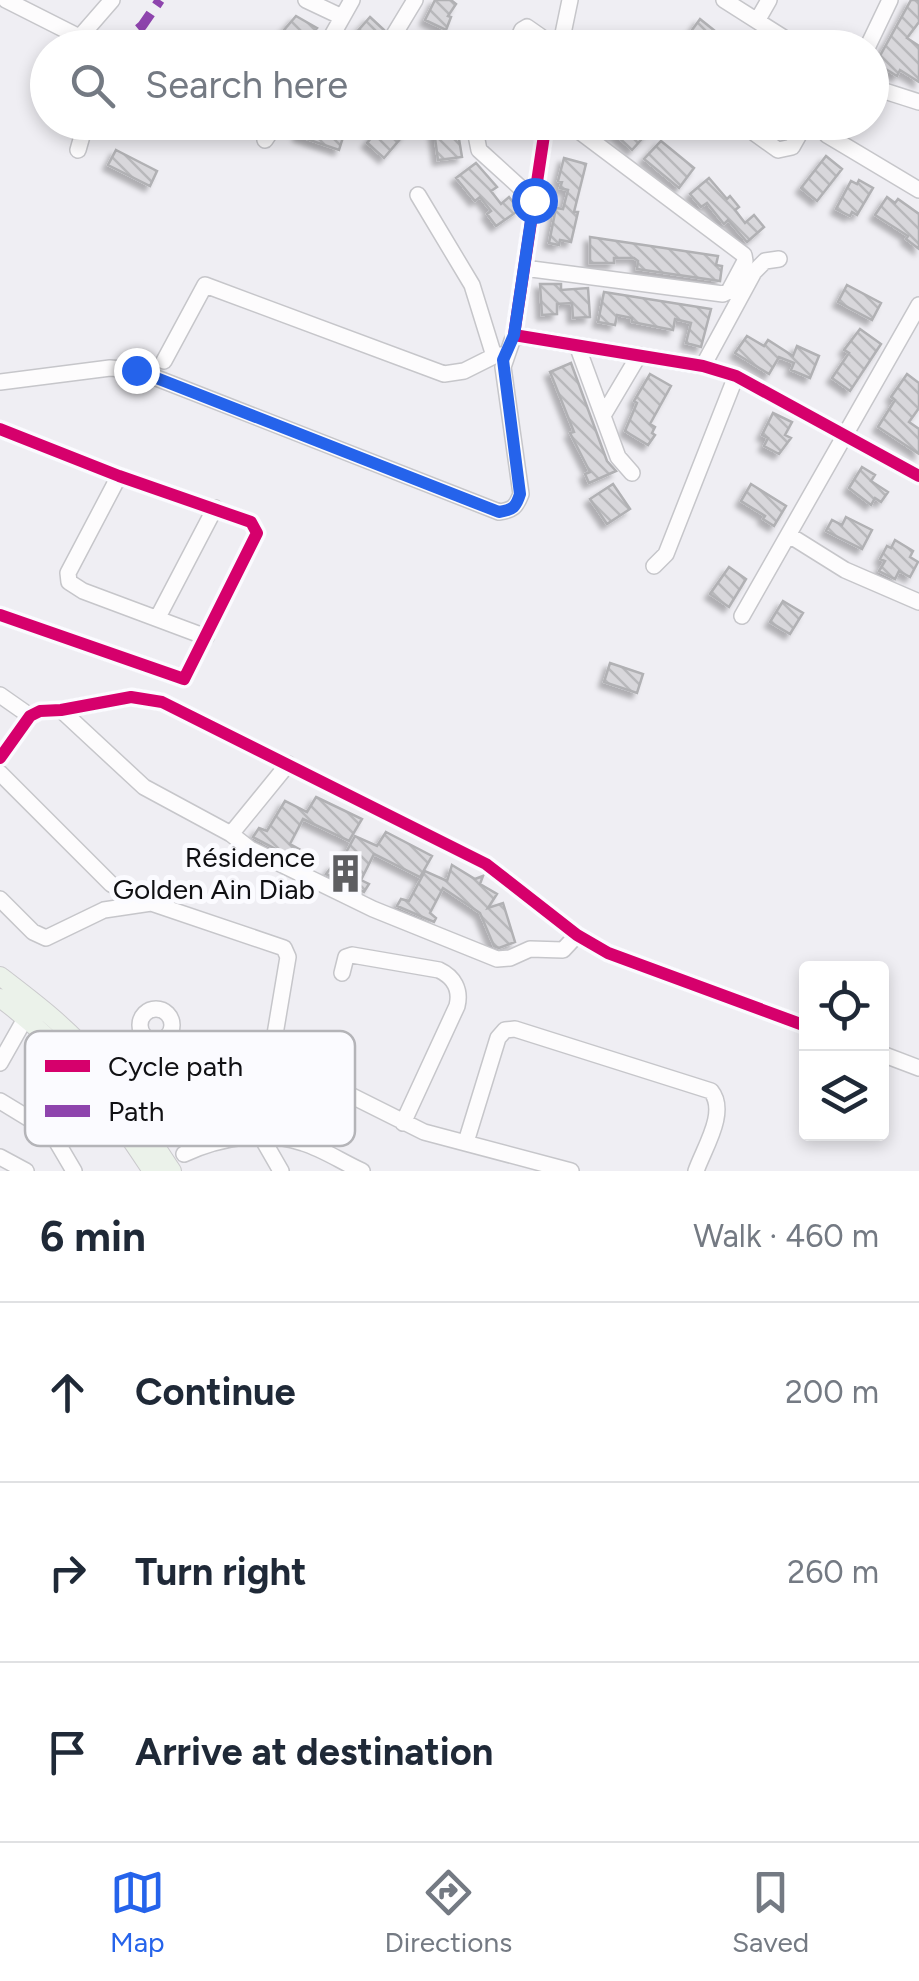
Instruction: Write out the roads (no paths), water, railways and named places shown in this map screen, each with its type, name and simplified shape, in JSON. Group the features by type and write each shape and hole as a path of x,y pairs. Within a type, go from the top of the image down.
{"main road":[{"path":"0,976 67,1031"},
{"path":"0,998 42,1031"},
{"path":"135,1146 152,1171"},
{"path":"156,1146 172,1171"}],"street":[{"path":"6,0 63,30"},
{"path":"85,30 112,0"},
{"path":"306,0 342,18"},
{"path":"335,30 352,0"},
{"path":"397,30 415,0"},
{"path":"563,30 570,0"},
{"path":"724,0 771,30"},
{"path":"757,21 769,0"},
{"path":"876,30 890,0"},
{"path":"889,92 919,102"},
{"path":"78,150 81,140"},
{"path":"475,140 479,150 534,200"},
{"path":"164,361 205,285 444,374 464,371 500,355 514,335 543,140"},
{"path":"524,268 723,294 729,292 746,262 744,256 592,140"},
{"path":"764,140 778,150 792,147 798,140"},
{"path":"836,140 919,190"},
{"path":"0,382 110,368 136,370 499,512 516,506 520,494 500,355 472,285 418,195"},
{"path":"703,366 754,272 764,262 779,259"},
{"path":"742,616 919,305"},
{"path":"514,335 703,366 736,376 919,476"},
{"path":"578,348 621,464 632,473"},
{"path":"604,414 639,355"},
{"path":"654,566 666,554 736,376"},
{"path":"0,614 180,680 186,678 257,534 252,522 2,434"},
{"path":"119,476 68,573 70,582 83,592 206,637"},
{"path":"158,617 215,508"},
{"path":"790,535 845,570 919,602"},
{"path":"0,695 30,716"},
{"path":"0,758 30,716 40,711 147,698 486,864 576,934 624,959 799,1023"},
{"path":"61,710 144,788 230,834 250,849 373,908 488,957 505,959 530,949 563,950 576,934"},
{"path":"230,834 288,764"},
{"path":"0,773 111,884 150,903 288,952 275,1031"},
{"path":"104,910 111,884"},
{"path":"0,899 33,932 46,938 104,910 150,903"},
{"path":"342,973 346,959 352,955 440,970 457,989 457,1006 403,1123"},
{"path":"0,1063 26,1017"},
{"path":"466,1142 498,1038 505,1030 515,1030 710,1091 718,1100 718,1111 696,1171"},
{"path":"889,1057 919,1068"},
{"path":"355,1098 403,1123 571,1171"},
{"path":"0,1102 25,1116"},
{"path":"60,1146 74,1171"},
{"path":"184,1154 206,1146"},
{"path":"266,1146 280,1171"},
{"path":"309,1146 362,1171"},
{"path":"0,1157 26,1171"}],"place":[{"name":"Résidence Golden Ain Diab","path":"345,873"}]}
